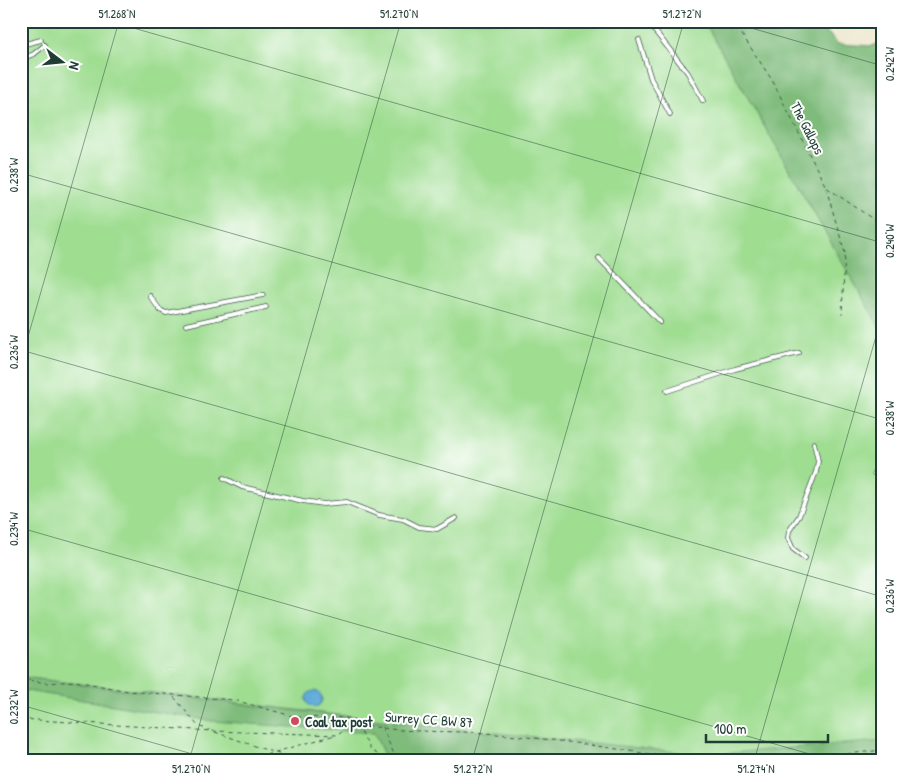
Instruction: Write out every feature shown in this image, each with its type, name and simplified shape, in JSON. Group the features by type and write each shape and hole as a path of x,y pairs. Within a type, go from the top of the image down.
{"lane":[{"path":"647,21 688,73 703,102"},
{"path":"21,45 41,40"},
{"path":"639,40 651,79 670,114"},
{"path":"21,59 34,54 46,45"},
{"path":"599,258 660,322"},
{"path":"150,296 160,310 166,313 263,295"},
{"path":"186,325 266,307"},
{"path":"668,391 735,369 799,353"},
{"path":"805,558 792,550 788,538 789,531 799,516 803,501 814,482 818,461 814,443"},
{"path":"874,474 878,464 883,459"},
{"path":"224,478 242,487 303,501 324,504 347,502 379,516 403,520 419,527 437,529 456,518"}],"path":[{"name":"The Gallops","path":"733,21 772,80 826,187 883,226"},
{"path":"826,187 845,253 842,314"},
{"name":"Surrey CC BW 87","path":"21,679 47,683 76,681 128,692 152,692 174,697 234,700 296,717 349,718 356,722 382,726 485,733 582,744 690,761"},
{"path":"174,697 198,726 304,761"},
{"path":"21,719 212,731 338,734"},
{"path":"244,761 338,734 356,722 370,750 387,761"},
{"path":"382,726 397,761"},
{"path":"784,761 883,750"}],"green space":[{"path":"21,21 704,21 883,333 883,742 705,759 21,677"},
{"path":"704,21 817,21 838,44 873,46 883,40 883,333"},
{"path":"21,677 366,719 704,755 883,741 883,761 387,761 374,733 212,721 21,690"},
{"path":"21,690 160,712 374,733 387,761 21,761"}],"water":[{"path":"311,691 317,691 322,696 320,705 311,707 306,702 306,696"}],"place":[{"name":"Coal tax post","path":"295,721"}]}
